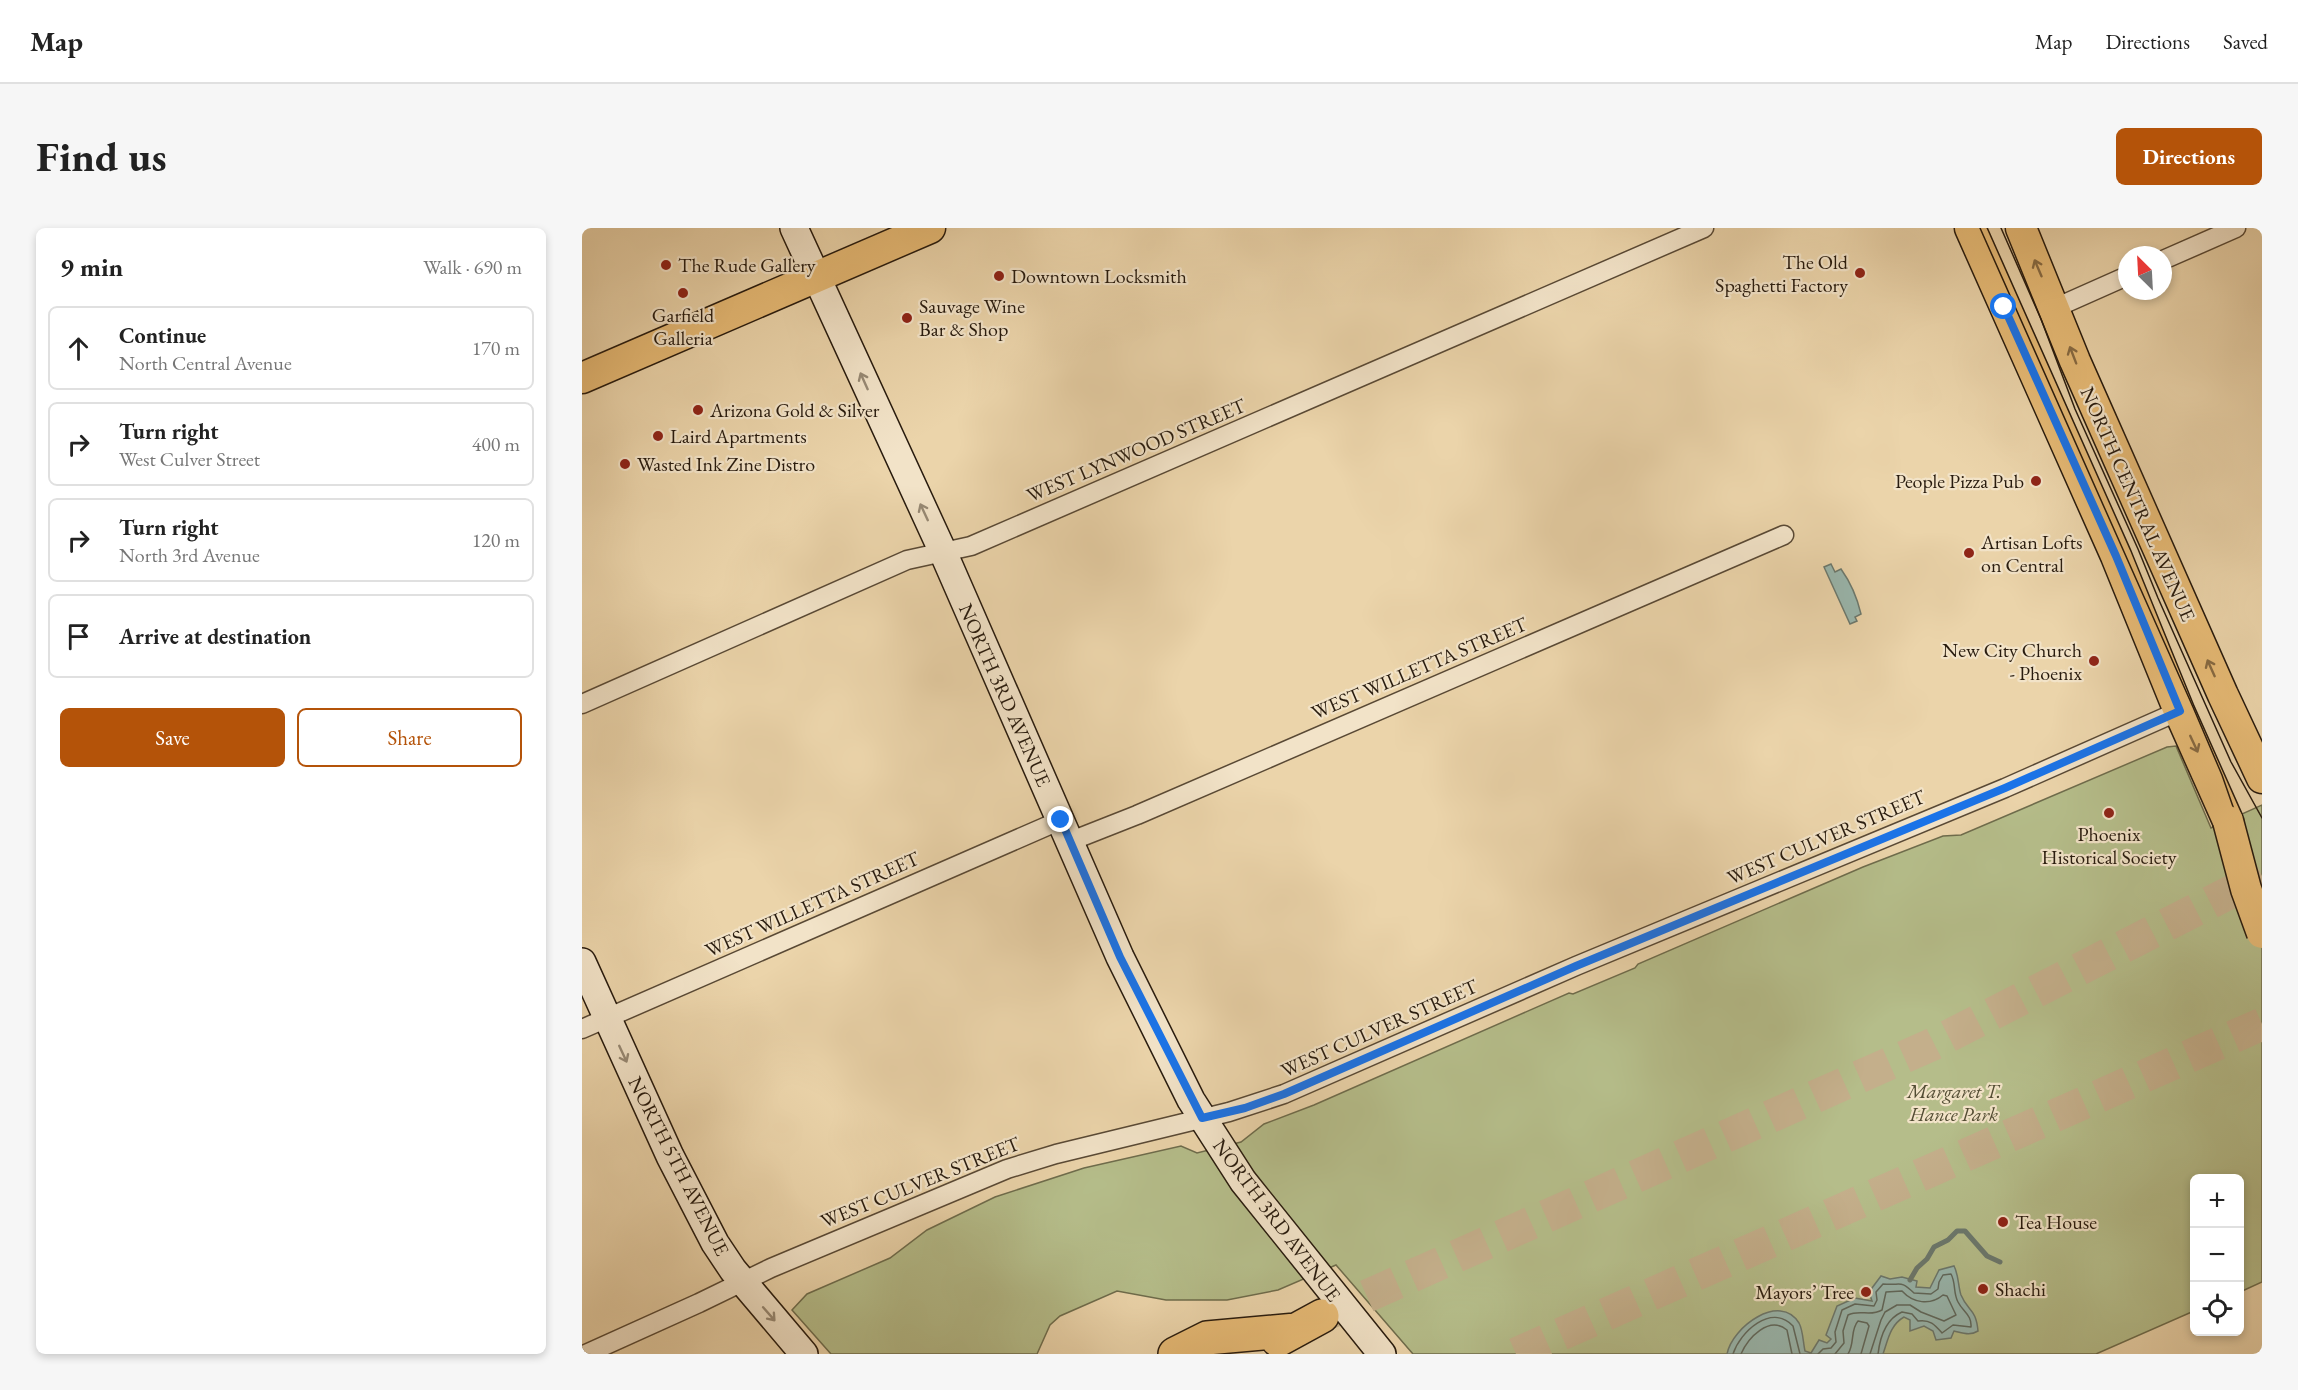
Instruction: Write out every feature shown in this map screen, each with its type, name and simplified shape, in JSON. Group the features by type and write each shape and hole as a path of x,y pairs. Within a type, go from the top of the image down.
{"highway":[{"path":"1175,1354 1207,1338 1309,1323 1252,1354"}],"main road":[{"path":"582,378 930,228"},
{"path":"1970,228 2116,556 2228,821 2246,889 2262,933"},
{"name":"NORTH CENTRAL AVENUE","path":"2021,228 2075,361 2262,778"}],"street":[{"name":"NORTH 3RD AVENUE","path":"794,228 943,552 1120,957 1202,1118 1243,1181 1381,1354"},
{"name":"WEST LYNWOOD STREET","path":"582,704 908,560 971,546 1704,228"},
{"path":"2172,256 2236,228"},
{"path":"2055,308 2118,280"},
{"name":"WEST WILLETTA STREET","path":"582,1029 1066,830 1148,810 1784,535"},
{"name":"WEST CULVER STREET","path":"586,1354 771,1268 1007,1169 1056,1154 1245,1108 1284,1094 1576,966 2005,788 2180,711"},
{"name":"NORTH 5TH AVENUE","path":"582,962 680,1177 715,1243 743,1282 804,1354"}],"green space":[{"name":"Margaret T. Hance Park","path":"2176,746 2211,828 2262,805 2262,1282 2244,1290 2244,1174 2190,1174 2190,1313 2096,1354 1413,1354 1336,1265 1278,1290 1227,1300 1166,1300 1117,1291 1060,1316 1050,1325 1037,1354 831,1354 792,1310 807,1294 890,1258 927,1230 995,1197 1084,1168 1181,1146 1197,1153 1241,1142 1264,1124 1314,1105 1569,993 1573,994 1635,968 1638,964 1863,867 1943,836 1961,835 2167,747"}],"water":[{"path":"1831,564 1835,572 1841,569 1858,602 1861,614 1855,617 1857,621 1850,624 1824,567"},
{"path":"1954,1266 1961,1295 1974,1314 1978,1331 1975,1333 1966,1334 1954,1331 1951,1338 1936,1340 1933,1331 1924,1326 1910,1331 1910,1320 1904,1317 1893,1329 1883,1354 1727,1354 1738,1333 1747,1324 1769,1312 1780,1311 1791,1314 1799,1323 1805,1351 1811,1353 1819,1340 1827,1343 1831,1339 1826,1335 1837,1306 1855,1298 1872,1301 1869,1292 1881,1276 1890,1279 1902,1277 1917,1281 1916,1287 1930,1288 1939,1270"}],"waterway":[{"path":"1910,1280 1934,1247 1948,1240 1957,1231 1965,1231 1987,1256 2000,1262"}],"tunnel":[{"path":"1322,1316 1931,1045 2262,876"},
{"path":"1516,1354 2262,1024"}],"tram line":[{"path":"1980,228 2222,775 2262,890"},
{"path":"2001,228 2041,319 2075,409 2158,598 2231,762 2262,818"}],"place":[{"name":"The Rude Gallery","path":"666,265"},
{"name":"The Old Spaghetti Factory","path":"1860,273"},
{"name":"Downtown Locksmith","path":"999,276"},
{"name":"Garfield Galleria","path":"683,293"},
{"name":"Sauvage Wine Bar & Shop","path":"907,318"},
{"name":"Arizona Gold & Silver","path":"698,410"},
{"name":"Laird Apartments","path":"658,436"},
{"name":"Wasted Ink Zine Distro","path":"625,464"},
{"name":"People Pizza Pub","path":"2036,481"},
{"name":"Artisan Lofts on Central","path":"1969,553"},
{"name":"New City Church - Phoenix","path":"2094,661"},
{"name":"Phoenix Historical Society","path":"2109,813"},
{"name":"Tea House","path":"2003,1222"},
{"name":"Shachi","path":"1983,1289"},
{"name":"Mayors’ Tree","path":"1866,1292"}],"route":[{"path":"1061,820 1120,957 1202,1118 1245,1108 1284,1094 1576,966 2005,788 2180,711 2116,556 2004,307"}]}
